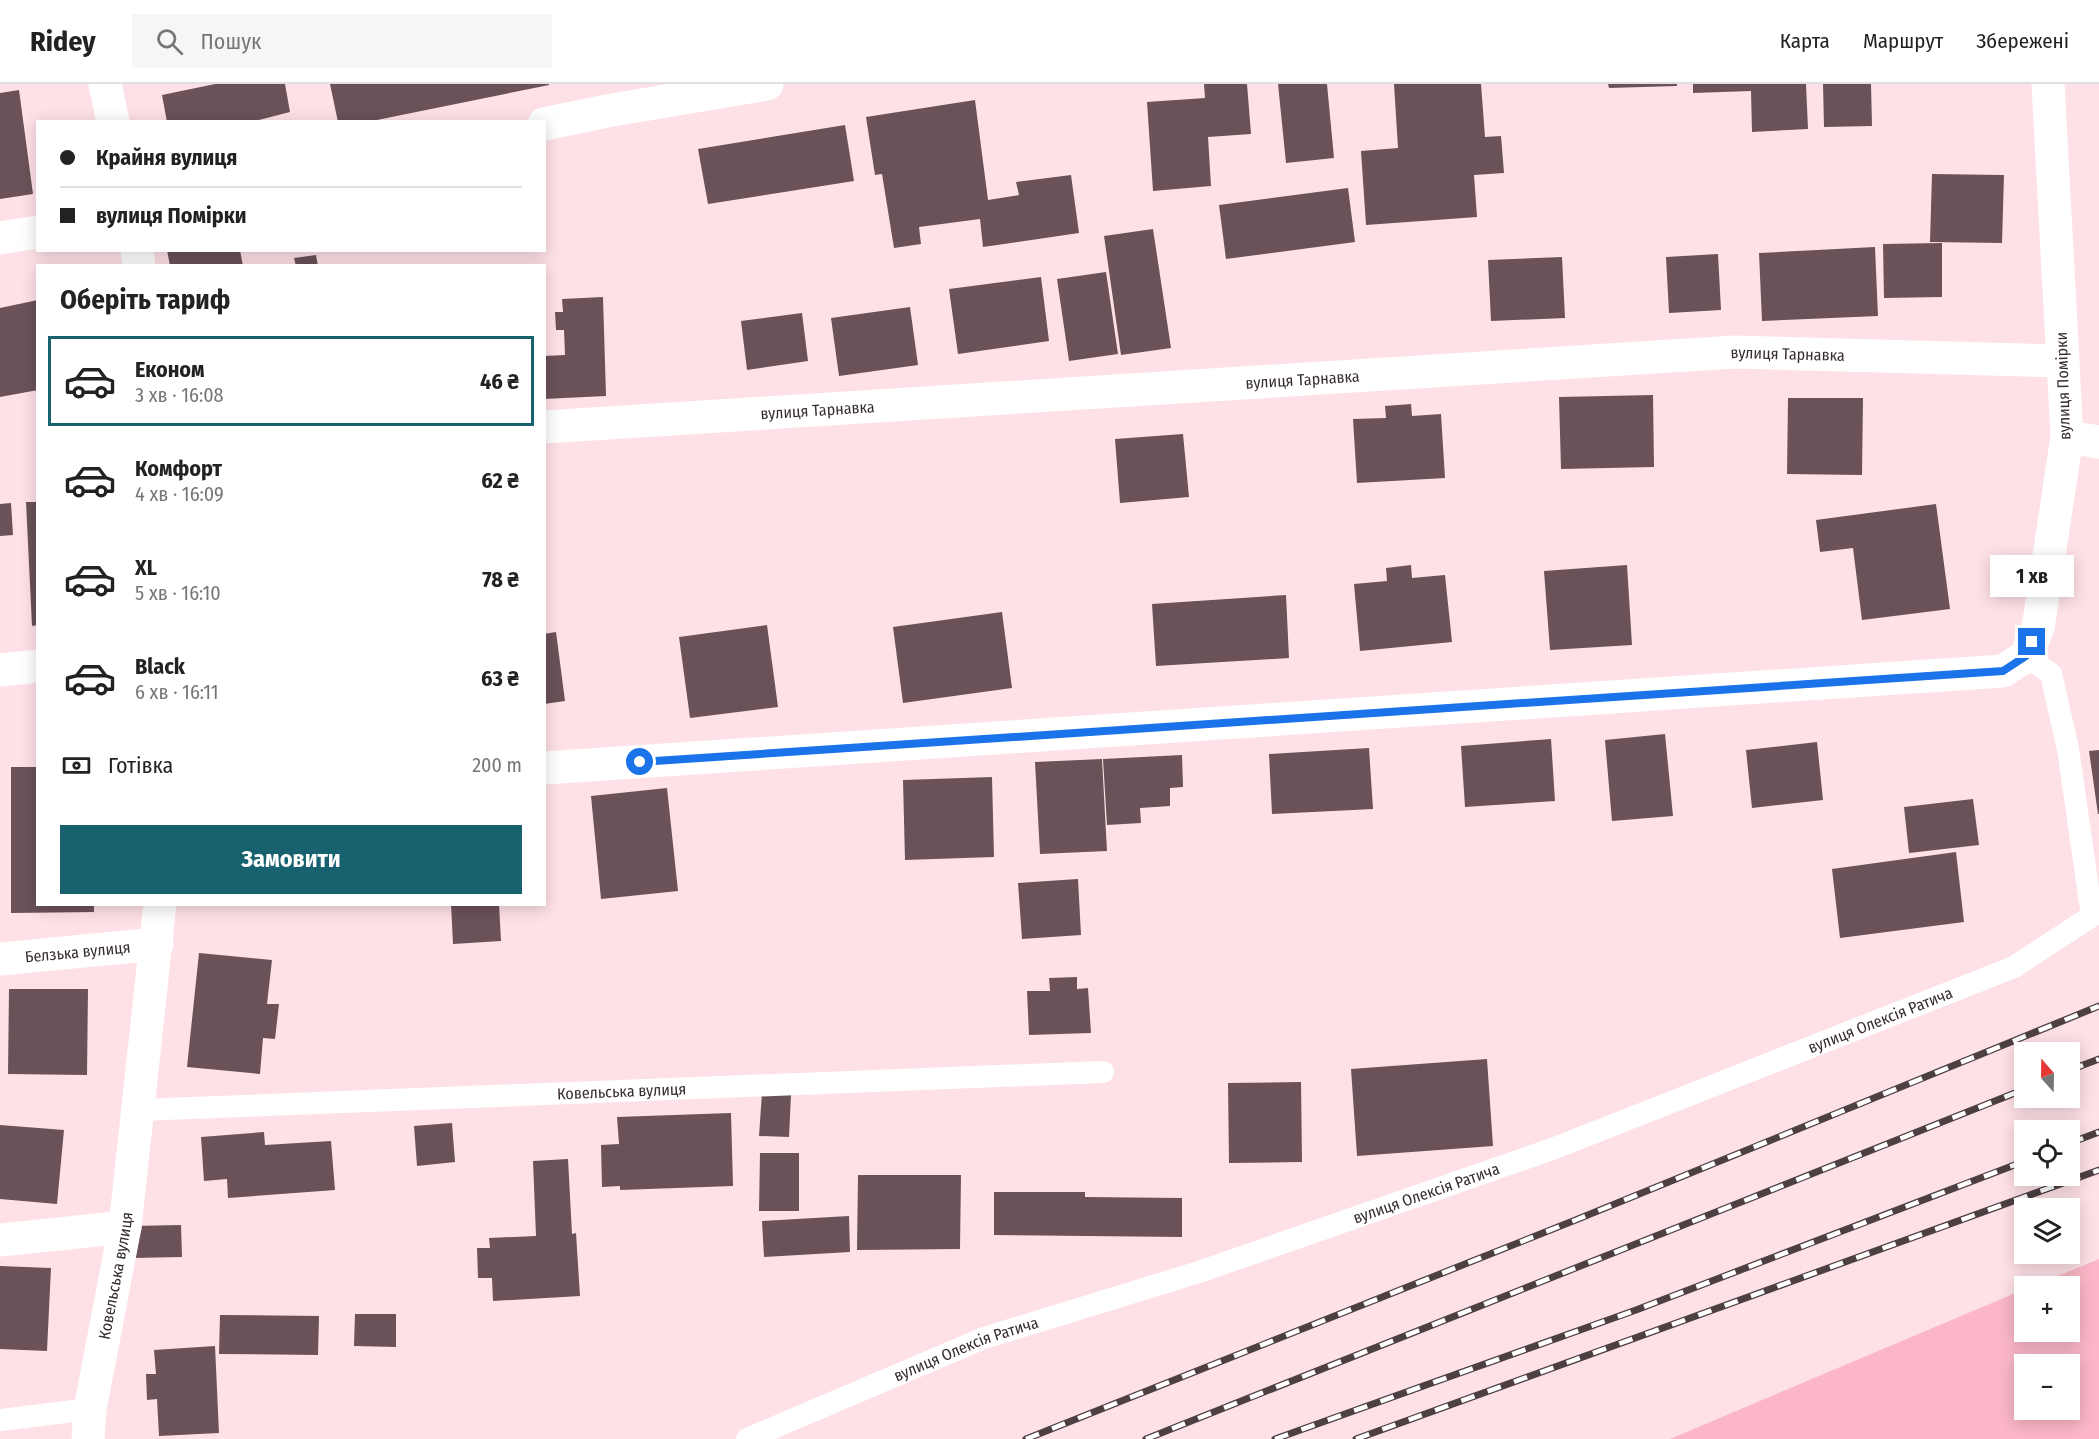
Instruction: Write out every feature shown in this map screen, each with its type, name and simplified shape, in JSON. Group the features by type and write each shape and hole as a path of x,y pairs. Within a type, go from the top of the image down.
{"street":[{"path":"105,84 113,120"},
{"path":"546,124 767,84"},
{"name":"вулиця Помірки","path":"2015,664 2038,628 2067,437 2048,84"},
{"path":"0,238 36,232"},
{"name":"вулиця Тарнавка","path":"546,427 1735,352 2063,361"},
{"path":"2067,437 2099,442"},
{"path":"546,768 2015,664"},
{"path":"0,670 36,666"},
{"name":"Ковельська вулиця","path":"89,1424 125,1227 160,906"},
{"name":"Белзька вулиця","path":"0,959 157,944"},
{"path":"0,1240 125,1227"}],"lane":[{"name":"вулиця Олексія Ратича","path":"747,1439 984,1338 1199,1272 1556,1148 2014,967 2092,916 2068,749 2051,674 2015,664"},
{"name":"Ковельська вулиця","path":"139,1110 1103,1072"},
{"path":"0,1420 89,1424"}],"shaded area":[{"path":"2099,1259 2099,1439 1670,1439 2014,1294 2014,1342 2080,1342 2080,1276 2058,1276"}],"building":[{"path":"215,84 285,84 290,112 259,120 167,120 162,95"},
{"path":"330,84 549,84 377,120 338,120"},
{"path":"1204,84 1247,84 1251,134 1208,137 1211,186 1153,191 1147,102 1205,98"},
{"path":"1278,84 1327,84 1334,158 1286,163"},
{"path":"1394,84 1481,84 1485,137 1501,136 1504,173 1474,175 1477,217 1366,225 1361,151 1398,148"},
{"path":"1608,84 1677,84 1677,86 1609,88"},
{"path":"1693,84 1806,84 1808,129 1752,132 1751,91 1693,93"},
{"path":"1823,84 1871,84 1872,126 1824,127"},
{"path":"19,90 33,194 0,199 0,93"},
{"path":"975,100 988,200 1019,195 1016,182 1071,175 1079,233 983,247 980,219 919,227 921,244 894,248 882,174 875,175 866,117"},
{"path":"845,125 854,181 708,204 698,149"},
{"path":"1932,174 2004,175 2002,243 1930,242"},
{"path":"1348,188 1355,242 1226,259 1219,205"},
{"path":"1153,229 1171,348 1121,355 1104,236"},
{"path":"1942,243 1942,297 1884,298 1883,244"},
{"path":"1875,247 1878,316 1762,321 1759,253"},
{"path":"167,252 240,252 243,264 170,264"},
{"path":"1718,254 1721,310 1669,313 1666,257"},
{"path":"316,255 318,264 296,264 294,258"},
{"path":"1562,257 1565,318 1491,321 1488,260"},
{"path":"1106,272 1118,354 1069,361 1057,279"},
{"path":"1041,277 1049,341 958,354 949,289"},
{"path":"603,297 606,396 546,399 546,356 565,355 564,330 556,330 555,312 563,312 562,299"},
{"path":"36,300 36,390 0,397 0,308"},
{"path":"910,307 918,365 839,376 831,318"},
{"path":"802,313 808,361 747,370 741,321"},
{"path":"1653,395 1654,467 1561,469 1559,397"},
{"path":"1788,398 1863,398 1862,475 1787,474"},
{"path":"1411,404 1412,416 1441,414 1445,478 1357,483 1353,419 1386,418 1385,406"},
{"path":"1183,434 1189,497 1120,503 1115,439"},
{"path":"26,502 36,502 36,625 32,626"},
{"path":"11,503 13,535 0,536 0,504"},
{"path":"1936,504 1950,609 1862,620 1853,548 1820,552 1816,520"},
{"path":"1411,565 1412,578 1445,575 1452,642 1360,651 1354,584 1387,581 1386,568"},
{"path":"1627,565 1632,645 1550,650 1544,571"},
{"path":"1286,595 1289,658 1156,666 1152,604"},
{"path":"1002,612 1012,688 903,703 893,627"},
{"path":"767,625 778,707 690,718 679,637"},
{"path":"556,632 565,701 546,704 546,634"},
{"path":"1665,734 1673,816 1612,821 1605,740"},
{"path":"1551,739 1555,801 1465,807 1461,746"},
{"path":"1817,742 1823,800 1752,808 1746,750"},
{"path":"1369,748 1373,809 1272,814 1269,754"},
{"path":"2099,750 2099,814 2098,814 2089,751"},
{"path":"1182,755 1183,787 1170,788 1170,806 1140,808 1141,823 1107,825 1103,759"},
{"path":"1102,759 1107,851 1040,854 1035,762"},
{"path":"11,767 36,767 36,906 94,906 94,912 11,913"},
{"path":"992,777 994,857 905,860 903,780"},
{"path":"667,788 678,891 601,899 591,796"},
{"path":"1973,799 1979,845 1909,853 1904,807"},
{"path":"1956,852 1964,922 1840,938 1832,869"},
{"path":"1078,879 1081,935 1022,939 1018,883"},
{"path":"451,906 499,906 501,941 453,944"},
{"path":"199,953 272,960 267,1004 279,1004 275,1039 263,1038 260,1074 187,1067"},
{"path":"1077,977 1077,989 1088,988 1091,1033 1029,1035 1027,991 1050,991 1049,978"},
{"path":"9,989 88,989 87,1075 8,1074"},
{"path":"1487,1059 1493,1146 1357,1156 1351,1069"},
{"path":"1301,1082 1302,1162 1229,1163 1228,1083"},
{"path":"762,1093 791,1095 789,1137 759,1136"},
{"path":"731,1113 733,1186 620,1190 620,1186 602,1187 601,1145 619,1144 617,1117"},
{"path":"452,1123 455,1162 417,1166 414,1126"},
{"path":"0,1125 64,1130 57,1204 0,1199"},
{"path":"264,1132 265,1145 331,1141 335,1190 228,1198 227,1179 204,1181 201,1137"},
{"path":"760,1153 799,1153 799,1211 759,1211"},
{"path":"568,1159 572,1234 576,1233 580,1296 493,1301 492,1278 478,1278 477,1248 490,1248 489,1238 536,1236 533,1161"},
{"path":"858,1175 961,1175 960,1249 857,1250"},
{"path":"994,1192 1085,1192 1085,1197 1182,1198 1182,1237 994,1235"},
{"path":"849,1216 850,1252 764,1257 762,1221"},
{"path":"181,1225 182,1257 133,1258 132,1226"},
{"path":"0,1266 51,1268 47,1351 0,1349"},
{"path":"355,1314 396,1314 396,1347 354,1346"},
{"path":"220,1315 319,1316 318,1355 219,1354"},
{"path":"215,1346 219,1433 159,1436 157,1399 147,1400 146,1374 156,1374 154,1350"}],"railway":[{"path":"1026,1439 1578,1219 2099,1006"},
{"path":"2080,1066 2099,1059"},
{"path":"1146,1439 2014,1093"},
{"path":"2080,1139 2099,1132"},
{"path":"1275,1439 1636,1310 2014,1165"},
{"path":"1356,1439 2099,1170"}],"route":[{"path":"640,762 2003,671 2026,656 2032,642"}]}
